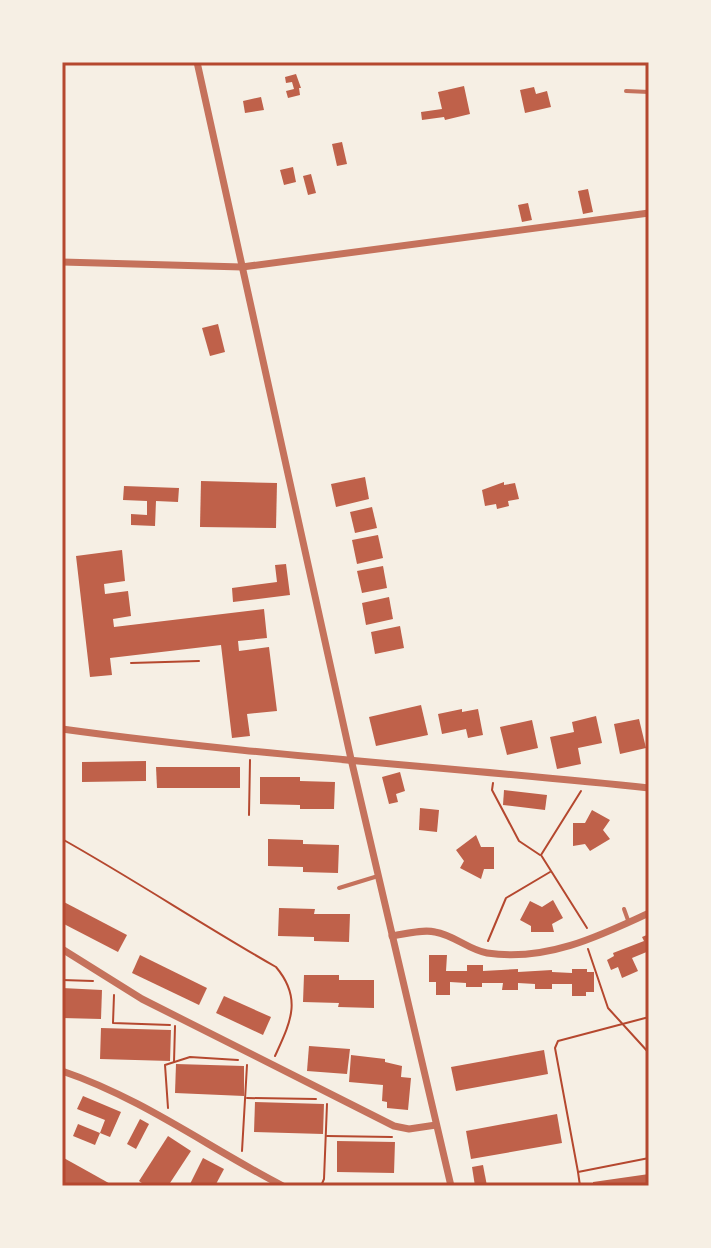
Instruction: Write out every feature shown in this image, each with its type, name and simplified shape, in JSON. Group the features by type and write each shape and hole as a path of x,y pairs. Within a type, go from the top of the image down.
{"street":[{"path":"197,62 351,759 451,1186"},
{"path":"62,262 242,267 649,213"},
{"path":"62,729 250,752 649,788"},
{"path":"392,936 433,931 483,952 509,955 560,949 590,940 649,913"},
{"path":"62,949 142,999 394,1126 409,1129 436,1125"},
{"path":"62,1071 100,1084 169,1119 239,1164 283,1186"}],"lane":[{"path":"626,91 649,92"},
{"path":"339,888 378,876"},
{"path":"624,909 629,923"}],"path":[{"path":"131,663 199,661"},
{"path":"249,815 250,752"},
{"path":"493,774 492,790 519,841 541,855 590,940 608,1008 649,1053"},
{"path":"541,855 586,783"},
{"path":"62,839 276,967 284,976 291,995 293,1015 271,1065"},
{"path":"483,952 506,898 551,872"},
{"path":"62,980 114,982 113,1023 175,1025 174,1062"},
{"path":"580,1186 555,1048 558,1041 649,1017"},
{"path":"239,1164 248,1054"},
{"path":"169,1119 165,1065 190,1057 244,1060"},
{"path":"245,1098 327,1099 324,1179 321,1186"},
{"path":"326,1136 394,1137 394,1126"},
{"path":"578,1172 649,1158"}],"building":[{"path":"296,74 300,95 288,98 286,91 294,89 292,82 286,83 285,77"},
{"path":"464,86 470,114 445,120 444,117 422,120 421,112 442,109 438,92"},
{"path":"534,87 536,94 547,91 551,107 525,113 520,90"},
{"path":"261,97 264,110 245,113 243,101"},
{"path":"342,142 347,164 337,166 332,144"},
{"path":"293,167 296,182 284,185 280,170"},
{"path":"311,174 316,193 308,195 303,176"},
{"path":"588,189 593,212 583,214 578,191"},
{"path":"528,203 532,220 522,222 518,205"},
{"path":"218,324 225,352 210,356 202,328"},
{"path":"365,477 369,499 336,507 331,484"},
{"path":"201,481 277,483 276,528 200,527"},
{"path":"504,482 504,485 515,483 519,499 508,501 509,506 497,509 496,504 485,506 482,490"},
{"path":"124,486 179,488 178,502 156,501 155,526 131,525 131,514 147,515 147,501 123,500"},
{"path":"372,507 377,528 355,533 350,512"},
{"path":"378,535 383,558 357,564 352,540"},
{"path":"122,550 125,581 104,584 105,594 128,591 131,616 113,619 114,627 264,609 267,638 238,641 239,651 269,647 277,711 247,714 250,736 232,738 221,645 110,658 112,675 90,677 76,556"},
{"path":"286,564 290,595 233,602 232,588 277,582 275,565"},
{"path":"383,566 387,588 362,593 357,571"},
{"path":"389,597 393,619 366,625 362,603"},
{"path":"400,626 404,648 375,654 371,632"},
{"path":"421,705 428,735 376,746 369,717"},
{"path":"462,709 462,712 478,709 483,735 468,738 466,729 442,734 438,714"},
{"path":"596,716 602,743 578,748 581,764 557,769 550,737 574,732 572,722"},
{"path":"639,719 646,748 620,754 614,724"},
{"path":"532,720 538,748 507,755 500,727"},
{"path":"146,761 146,781 82,782 82,762"},
{"path":"156,767 240,767 240,788 157,788"},
{"path":"400,772 405,791 396,794 398,802 389,804 382,777"},
{"path":"260,777 300,777 300,781 335,782 334,809 260,804"},
{"path":"504,790 547,795 545,810 503,805"},
{"path":"420,808 439,810 437,832 419,830"},
{"path":"592,810 610,820 603,830 610,839 590,851 585,844 573,846 573,823 585,823"},
{"path":"476,835 481,847 494,847 494,869 484,869 481,879 460,868 464,861 456,850"},
{"path":"268,839 339,845 338,873 303,872 303,867 268,866"},
{"path":"553,900 563,918 552,924 554,932 531,932 531,926 520,920 530,901 542,907"},
{"path":"62,901 127,935 118,952 62,923"},
{"path":"279,908 315,909 314,914 350,914 349,942 278,936"},
{"path":"649,934 649,951 632,958 638,971 622,978 618,967 611,970 607,960 614,956 613,953 644,941 642,937"},
{"path":"140,955 207,988 199,1005 132,973"},
{"path":"429,955 447,955 446,971 467,971 467,965 483,965 483,971 518,969 518,972 552,970 572,973 572,969 587,969 587,972 594,972 594,992 586,992 586,996 572,996 572,984 552,984 552,989 535,989 535,984 518,983 518,990 502,990 503,983 466,987 466,983 450,982 450,995 436,995 436,982 429,982"},
{"path":"304,975 339,975 339,980 374,980 374,1008 303,1002"},
{"path":"62,988 102,990 101,1019 62,1018"},
{"path":"224,996 271,1017 263,1035 216,1013"},
{"path":"101,1028 171,1030 170,1061 100,1059"},
{"path":"309,1046 350,1049 347,1074 307,1071"},
{"path":"544,1050 548,1074 456,1091 451,1067"},
{"path":"351,1055 385,1059 385,1062 402,1066 401,1077 411,1078 408,1110 387,1108 387,1102 382,1101 383,1085 349,1082"},
{"path":"176,1064 244,1066 244,1096 175,1093"},
{"path":"83,1096 121,1112 110,1137 100,1133 105,1120 77,1109"},
{"path":"255,1102 324,1104 323,1134 254,1132"},
{"path":"557,1114 562,1143 471,1159 466,1131"},
{"path":"140,1119 149,1124 136,1149 127,1144"},
{"path":"78,1124 100,1133 95,1145 73,1136"},
{"path":"168,1136 191,1151 168,1186 146,1186 139,1181"},
{"path":"337,1141 395,1142 394,1173 337,1172"},
{"path":"62,1157 114,1186 68,1186 62,1183"},
{"path":"203,1158 224,1169 215,1186 189,1186"},
{"path":"483,1165 487,1186 475,1186 472,1167"},
{"path":"649,1174 649,1186 593,1186 593,1182"}]}
